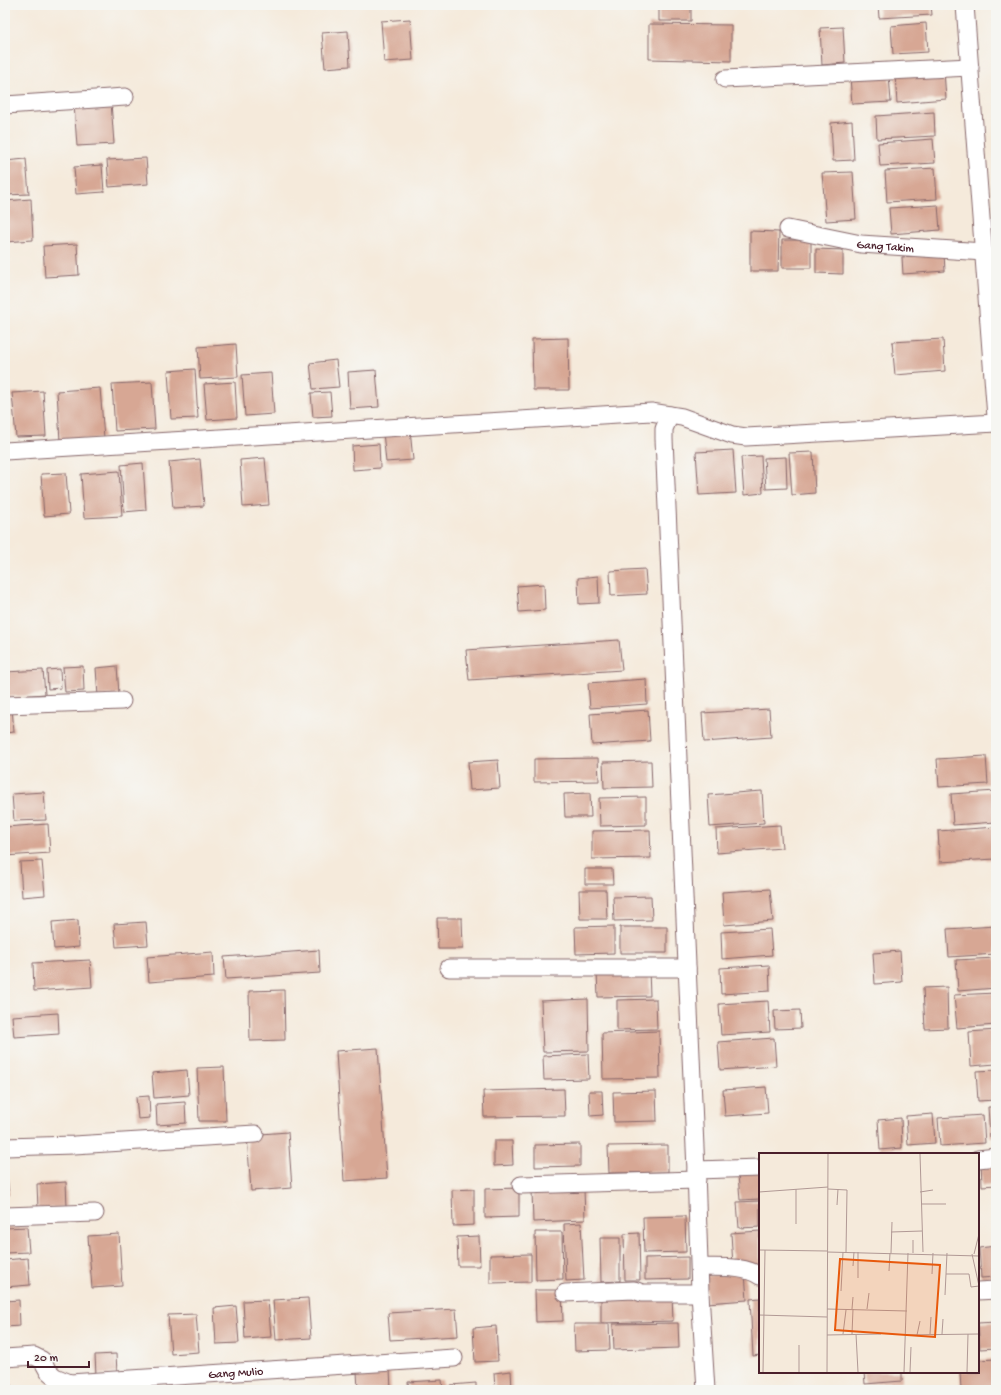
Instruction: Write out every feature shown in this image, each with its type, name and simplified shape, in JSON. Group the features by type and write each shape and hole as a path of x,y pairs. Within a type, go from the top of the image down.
{"street":[{"path":"965,5 996,417"},
{"path":"725,79 970,67"},
{"path":"5,105 125,97"},
{"name":"Gang Takim","path":"788,229 861,244 984,252"},
{"path":"5,451 651,412 682,417 732,435 746,437 996,423"},
{"path":"670,415 664,429 664,439 697,1175 700,1293 706,1390"},
{"path":"5,705 122,701"},
{"path":"449,968 687,968"},
{"path":"5,1147 74,1146 255,1134"},
{"path":"979,1159 996,1157"},
{"path":"521,1185 697,1175 759,1168"},
{"path":"5,1216 95,1213"},
{"path":"700,1267 740,1269 754,1272 759,1275"},
{"path":"565,1292 634,1290 642,1293 700,1293"},
{"path":"979,1291 996,1290"},
{"name":"Gang Mulio","path":"5,1358 34,1356 42,1360 48,1371 55,1378 70,1383 454,1358"}],"building":[{"path":"659,5 691,5 691,21 659,21"},
{"path":"878,5 931,5 932,15 879,18"},
{"path":"410,19 413,60 384,62 381,21"},
{"path":"926,23 928,52 893,54 891,26"},
{"path":"649,24 731,25 731,61 649,59"},
{"path":"843,27 845,63 822,65 820,28"},
{"path":"348,31 350,66 325,68 322,33"},
{"path":"944,71 946,99 897,103 895,75"},
{"path":"889,75 891,102 852,104 850,77"},
{"path":"111,102 114,144 77,146 74,104"},
{"path":"934,112 935,136 877,139 876,116"},
{"path":"852,121 854,160 833,161 831,123"},
{"path":"933,139 935,163 880,166 878,143"},
{"path":"146,158 148,184 109,187 107,160"},
{"path":"26,159 29,194 5,195 5,161"},
{"path":"102,165 104,192 76,194 74,167"},
{"path":"935,168 937,199 887,202 885,171"},
{"path":"853,172 856,219 826,221 822,173"},
{"path":"31,199 33,240 5,242 5,201"},
{"path":"938,205 940,230 891,234 889,208"},
{"path":"750,231 779,232 778,271 750,271"},
{"path":"782,240 811,240 811,268 782,268"},
{"path":"77,244 79,275 45,277 43,246"},
{"path":"816,249 843,250 843,274 816,273"},
{"path":"944,254 945,271 903,274 902,257"},
{"path":"568,338 569,390 533,390 532,339"},
{"path":"943,339 945,371 895,375 892,342"},
{"path":"236,344 238,377 200,379 198,347"},
{"path":"336,360 339,387 313,389 310,363"},
{"path":"195,369 198,418 171,419 168,371"},
{"path":"376,370 379,407 350,409 348,372"},
{"path":"271,373 274,414 245,416 242,375"},
{"path":"152,382 155,429 115,431 112,384"},
{"path":"235,382 237,418 207,420 204,384"},
{"path":"100,388 104,438 60,441 57,391"},
{"path":"43,391 46,436 16,437 12,393"},
{"path":"330,392 332,416 313,417 311,393"},
{"path":"410,430 413,460 386,462 383,432"},
{"path":"379,444 380,468 353,470 352,446"},
{"path":"733,450 736,493 699,495 696,452"},
{"path":"813,452 815,493 792,495 789,453"},
{"path":"761,456 763,493 744,495 741,457"},
{"path":"786,457 787,488 766,489 764,458"},
{"path":"265,458 269,505 243,507 240,460"},
{"path":"200,459 204,506 173,508 169,462"},
{"path":"143,463 146,510 124,512 121,465"},
{"path":"119,471 122,516 84,518 81,474"},
{"path":"66,473 69,514 44,516 41,474"},
{"path":"645,569 647,594 611,596 610,571"},
{"path":"598,576 599,603 579,604 578,578"},
{"path":"544,584 545,610 519,612 517,586"},
{"path":"619,640 622,670 469,680 466,650"},
{"path":"83,666 84,691 65,692 63,667"},
{"path":"117,666 119,694 98,696 96,668"},
{"path":"60,669 61,688 48,689 47,670"},
{"path":"43,670 45,694 5,697 5,672"},
{"path":"646,679 647,704 590,708 588,683"},
{"path":"12,708 14,732 5,733 5,709"},
{"path":"769,709 771,737 704,742 702,713"},
{"path":"648,710 650,741 592,745 590,714"},
{"path":"986,756 988,784 939,787 937,759"},
{"path":"598,758 599,781 534,782 534,759"},
{"path":"498,760 500,788 470,790 468,762"},
{"path":"651,761 652,787 604,788 603,762"},
{"path":"762,791 764,823 710,827 708,795"},
{"path":"996,791 996,822 953,825 951,794"},
{"path":"44,792 46,820 14,821 12,794"},
{"path":"590,793 591,817 565,817 564,794"},
{"path":"646,797 646,825 600,826 599,798"},
{"path":"48,824 50,853 5,856 5,827"},
{"path":"780,825 782,848 717,853 716,829"},
{"path":"996,827 996,859 940,862 938,831"},
{"path":"650,830 651,858 592,859 592,831"},
{"path":"42,861 45,895 22,897 20,862"},
{"path":"585,869 612,869 613,884 585,884"},
{"path":"770,889 773,921 724,925 722,892"},
{"path":"579,890 606,890 607,919 580,919"},
{"path":"651,896 652,920 614,921 613,897"},
{"path":"437,918 462,918 463,949 438,949"},
{"path":"78,920 79,947 54,949 52,922"},
{"path":"146,922 148,945 116,947 114,924"},
{"path":"614,926 614,953 576,954 575,927"},
{"path":"996,926 996,954 949,957 947,929"},
{"path":"620,927 667,927 667,953 620,953"},
{"path":"770,929 772,955 722,959 721,932"},
{"path":"319,950 320,973 226,979 224,957"},
{"path":"900,951 902,982 875,984 873,953"},
{"path":"213,952 214,977 149,982 147,957"},
{"path":"996,958 996,988 958,991 956,960"},
{"path":"90,960 92,987 34,991 33,963"},
{"path":"769,965 770,991 721,994 720,968"},
{"path":"649,970 650,996 598,997 597,971"},
{"path":"947,987 948,1028 925,1029 923,988"},
{"path":"284,990 285,1040 250,1041 249,991"},
{"path":"996,993 996,1025 957,1028 954,995"},
{"path":"588,999 589,1051 543,1052 541,1001"},
{"path":"656,999 657,1029 617,1030 617,1000"},
{"path":"768,1001 770,1032 721,1035 719,1004"},
{"path":"800,1010 801,1028 775,1029 774,1011"},
{"path":"58,1013 59,1034 14,1037 12,1016"},
{"path":"996,1030 996,1064 971,1066 969,1032"},
{"path":"659,1031 660,1078 603,1079 602,1033"},
{"path":"774,1038 776,1066 720,1070 718,1042"},
{"path":"378,1048 387,1178 344,1181 336,1051"},
{"path":"588,1054 589,1079 544,1080 543,1056"},
{"path":"224,1067 226,1121 199,1121 197,1068"},
{"path":"187,1070 189,1095 154,1098 152,1073"},
{"path":"996,1070 996,1100 978,1101 976,1071"},
{"path":"766,1087 768,1113 725,1116 723,1090"},
{"path":"564,1089 565,1116 484,1117 483,1091"},
{"path":"589,1091 602,1091 603,1115 590,1116"},
{"path":"656,1091 657,1121 614,1122 613,1092"},
{"path":"149,1096 150,1118 138,1119 136,1097"},
{"path":"185,1102 186,1123 157,1125 156,1104"},
{"path":"988,1107 996,1107 996,1137 990,1137"},
{"path":"933,1114 935,1143 908,1145 906,1116"},
{"path":"983,1115 985,1143 940,1146 938,1118"},
{"path":"901,1118 902,1148 880,1150 878,1120"},
{"path":"288,1132 292,1188 251,1191 247,1135"},
{"path":"494,1141 512,1141 513,1165 494,1166"},
{"path":"580,1144 580,1166 535,1167 535,1145"},
{"path":"668,1145 668,1172 609,1173 608,1146"},
{"path":"996,1160 996,1185 982,1186 981,1161"},
{"path":"759,1172 759,1199 740,1200 738,1174"},
{"path":"7,1175 9,1195 5,1195 5,1176"},
{"path":"66,1182 67,1207 38,1209 37,1184"},
{"path":"519,1188 519,1217 485,1218 485,1189"},
{"path":"474,1189 474,1225 453,1226 452,1190"},
{"path":"584,1189 585,1220 533,1222 532,1190"},
{"path":"759,1201 759,1227 739,1228 737,1202"},
{"path":"685,1216 686,1252 644,1253 643,1217"},
{"path":"581,1223 584,1280 566,1281 564,1224"},
{"path":"27,1227 29,1252 5,1253 5,1228"},
{"path":"759,1231 759,1265 733,1266 731,1233"},
{"path":"535,1232 562,1232 563,1279 536,1280"},
{"path":"639,1233 640,1280 625,1280 624,1234"},
{"path":"119,1234 122,1286 92,1288 88,1236"},
{"path":"479,1236 480,1266 458,1266 457,1237"},
{"path":"600,1238 620,1238 620,1281 601,1282"},
{"path":"996,1246 996,1277 981,1278 979,1248"},
{"path":"531,1254 531,1282 490,1283 490,1255"},
{"path":"688,1257 688,1279 645,1280 645,1258"},
{"path":"28,1258 30,1285 5,1287 5,1260"},
{"path":"745,1273 747,1300 707,1303 705,1276"},
{"path":"535,1290 562,1290 563,1321 536,1322"},
{"path":"672,1295 673,1321 601,1323 601,1297"},
{"path":"308,1298 311,1338 276,1340 273,1300"},
{"path":"759,1298 759,1355 753,1356 750,1299"},
{"path":"19,1300 20,1326 5,1327 5,1301"},
{"path":"268,1300 271,1337 245,1339 243,1301"},
{"path":"236,1306 239,1343 216,1344 214,1308"},
{"path":"456,1309 458,1336 390,1340 388,1313"},
{"path":"196,1314 199,1352 171,1354 168,1315"},
{"path":"996,1322 996,1348 980,1349 979,1323"},
{"path":"678,1323 679,1348 614,1350 613,1324"},
{"path":"574,1324 609,1324 610,1350 575,1351"},
{"path":"496,1326 498,1361 475,1362 473,1328"},
{"path":"116,1354 117,1373 96,1375 95,1355"},
{"path":"996,1359 996,1390 961,1390 960,1373 979,1373 979,1360"},
{"path":"390,1369 391,1390 358,1390 357,1371"},
{"path":"5,1371 10,1371 11,1390 5,1390"},
{"path":"511,1371 512,1389 495,1390 494,1373"},
{"path":"864,1373 902,1373 902,1381 865,1384"},
{"path":"442,1380 443,1390 409,1390 408,1382"},
{"path":"476,1383 476,1390 451,1390 451,1385"},
{"path":"894,1387 895,1390 863,1390 863,1388"}]}
